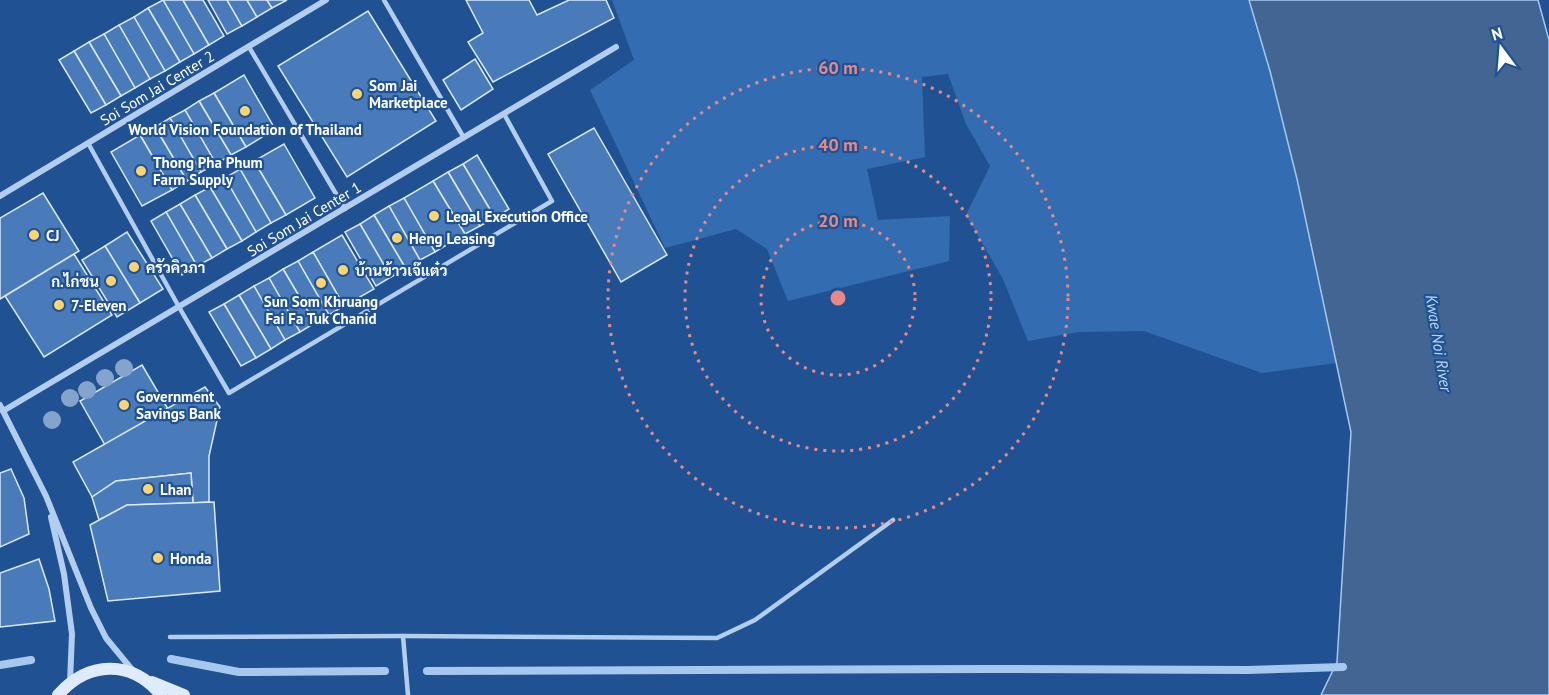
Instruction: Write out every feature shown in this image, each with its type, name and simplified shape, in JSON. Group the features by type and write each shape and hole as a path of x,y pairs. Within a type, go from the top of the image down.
{"main road":[{"path":"60,691 87,672 107,668 127,671 184,695"},
{"path":"141,677 161,695"}],"street":[{"name":"Soi Som Jai Center 2","path":"0,196 326,0"},
{"name":"Soi Som Jai Center 1","path":"2,408 179,307 616,47"},
{"path":"2,408 46,496 91,608 106,638 141,677"},
{"path":"46,496 64,574 72,634 60,691"}],"lane":[{"path":"384,0 464,138"},
{"path":"249,47 345,208"},
{"path":"88,143 229,393 552,201 504,114"},
{"path":"170,638 403,636 717,638 755,620 893,520"},
{"path":"403,636 408,695"}],"shaded area":[{"path":"612,0 1249,0 1270,71 1297,179 1336,363 1262,373 1144,331 1079,332 1028,341 1003,279 966,215 990,166 966,124 948,74 922,77 925,157 867,169 878,220 950,216 949,261 788,301 767,249 736,229 665,248 590,90 634,60"}],"water":[{"name":"Kwae Noi River","path":"1249,0 1538,0 1549,40 1549,695 1321,695 1337,662 1351,432 1297,179 1270,71"}],"building":[{"path":"163,0 183,0 209,45 194,54"},
{"path":"163,0 194,54 180,62 148,8"},
{"path":"183,0 203,0 224,36 209,45"},
{"path":"208,0 227,0 242,26 227,34"},
{"path":"227,0 247,0 257,17 242,26"},
{"path":"247,0 267,0 272,8 257,17"},
{"path":"267,0 287,0 272,8"},
{"path":"466,0 529,0 537,15 569,0 606,0 614,18 493,82 468,42 483,33"},
{"path":"148,8 180,62 165,71 134,17"},
{"name":"Som Jai Marketplace","path":"368,11 436,121 347,177 278,66"},
{"path":"134,17 165,71 150,79 119,25"},
{"path":"119,25 150,79 135,88 104,34"},
{"path":"104,34 135,88 121,96 89,42"},
{"path":"89,42 121,96 106,105 74,51"},
{"path":"74,51 106,105 91,113 59,60"},
{"path":"475,59 493,89 461,110 443,80"},
{"name":"World Vision Foundation of Thailand","path":"244,75 275,129 246,147 214,93"},
{"path":"214,93 246,147 231,155 199,101"},
{"path":"199,101 231,155 216,164 185,110"},
{"path":"185,110 216,164 201,172 170,118"},
{"path":"170,118 201,172 187,181 155,127"},
{"path":"155,127 187,181 172,190 140,135"},
{"path":"594,128 667,255 621,282 548,154"},
{"name":"Thong Pha Phum Farm Supply","path":"140,135 172,190 142,206 111,152"},
{"path":"284,144 315,198 286,215 254,161"},
{"path":"477,155 509,209 495,218 463,164"},
{"path":"254,161 286,215 271,223 240,169"},
{"path":"463,164 495,218 480,226 448,172"},
{"path":"240,169 271,223 256,232 225,178"},
{"path":"448,172 480,226 465,234 433,181"},
{"path":"225,178 256,232 242,241 210,187"},
{"name":"Legal Execution Office","path":"433,181 465,234 435,252 404,198"},
{"path":"210,187 242,241 227,249 195,195"},
{"name":"CJ","path":"43,193 79,251 0,299 0,218"},
{"path":"195,195 227,249 212,258 180,204"},
{"path":"404,198 435,252 420,260 389,206"},
{"path":"180,204 212,258 197,266 166,212"},
{"name":"Heng Leasing","path":"389,206 420,260 406,269 374,215"},
{"path":"166,212 197,266 182,275 151,221"},
{"path":"374,215 406,269 391,277 360,224"},
{"path":"360,224 391,277 376,286 345,232"},
{"name":"ครัวคิวภา","path":"127,232 163,289 140,303 105,246"},
{"name":"บ้านข้าวเจ๊แต๋ว","path":"342,235 374,289 344,306 313,252"},
{"name":"ก.ไก่ชน","path":"105,246 140,303 117,317 82,260"},
{"name":"Sun Som Khruang Fai Fa Tuk Chanid","path":"313,252 344,306 329,315 298,261"},
{"name":"7-Eleven","path":"74,254 112,315 44,357 5,296"},
{"path":"298,261 329,315 315,323 283,269"},
{"path":"283,269 315,323 300,332 269,278"},
{"path":"269,278 300,332 285,340 254,286"},
{"path":"254,286 285,340 271,349 239,295"},
{"path":"239,295 271,349 256,358 224,304"},
{"path":"224,304 256,358 241,366 209,312"},
{"name":"Government Savings Bank","path":"142,365 168,409 105,445 80,401"},
{"path":"205,387 220,407 209,456 209,502 193,503 191,473 116,481 92,497 73,462"},
{"path":"11,469 24,498 29,534 0,547 0,473"},
{"name":"Lhan","path":"191,473 193,503 127,505 99,520 92,497 116,481"},
{"name":"Honda","path":"214,502 220,591 108,601 90,525 127,505"},
{"path":"39,559 49,589 55,621 0,627 0,573"}],"waterway":[{"path":"171,659 239,672 385,671"},
{"path":"0,665 31,660"},
{"path":"427,671 1247,670 1343,667"}],"place":[{"name":"Som Jai Marketplace","path":"357,94"},
{"name":"World Vision Foundation of Thailand","path":"245,111"},
{"name":"Thong Pha Phum Farm Supply","path":"141,171"},
{"name":"Legal Execution Office","path":"434,216"},
{"name":"CJ","path":"34,235"},
{"name":"Heng Leasing","path":"397,238"},
{"name":"ครัวคิวภา","path":"134,267"},
{"name":"บ้านข้าวเจ๊แต๋ว","path":"343,270"},
{"name":"ก.ไก่ชน","path":"111,281"},
{"name":"Sun Som Khruang Fai Fa Tuk Chanid","path":"321,283"},
{"name":"7-Eleven","path":"59,305"},
{"name":"Government Savings Bank","path":"124,405"},
{"name":"Lhan","path":"148,489"},
{"name":"Honda","path":"158,558"}]}
